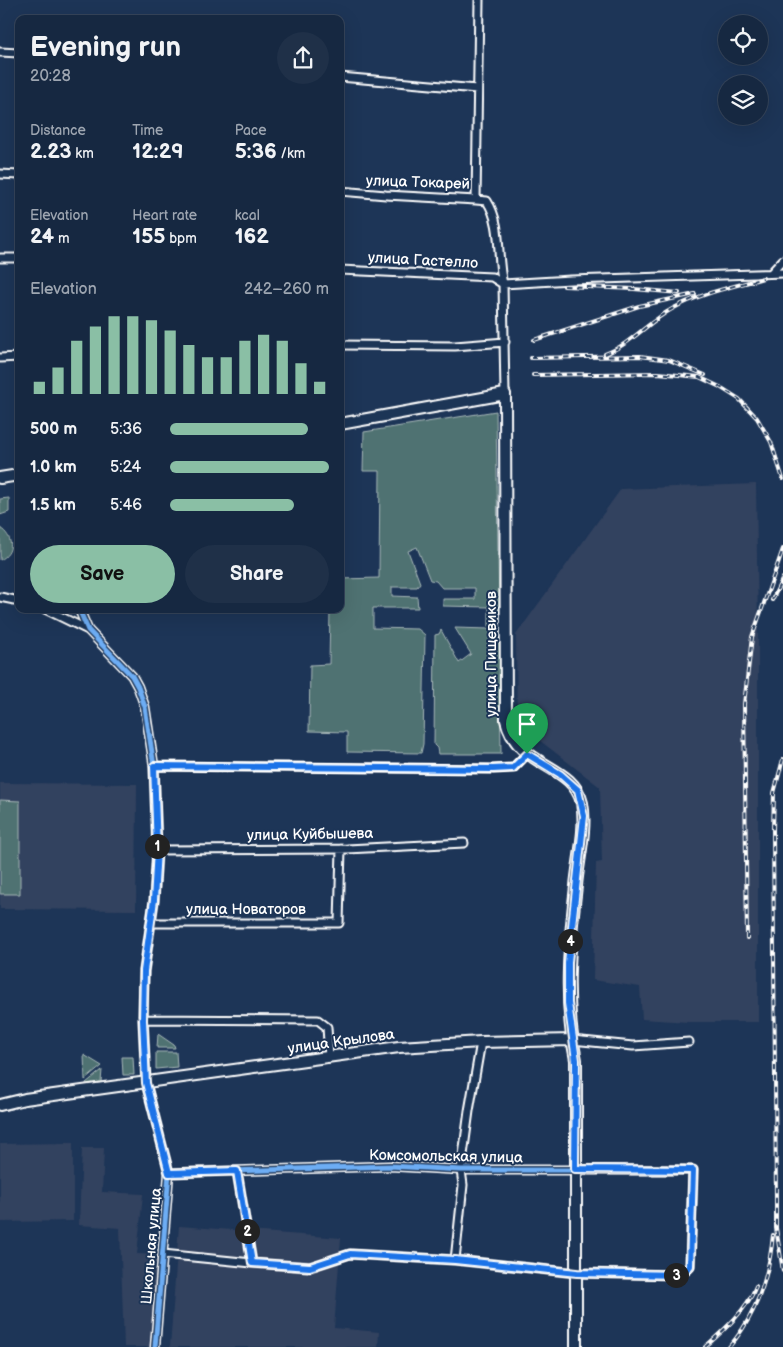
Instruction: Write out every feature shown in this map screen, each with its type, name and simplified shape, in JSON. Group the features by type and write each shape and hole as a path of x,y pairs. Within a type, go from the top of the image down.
{"main road":[{"path":"344,423 505,394"},
{"name":"улица Пищевиков","path":"505,394 506,720 509,732 516,743 527,754 560,774 578,790 584,816 568,962 568,1003 576,1069 576,1347"},
{"path":"0,478 15,476"},
{"name":"улица Крылова","path":"0,1105 26,1099 399,1047 481,1042 572,1040"}],"street":[{"name":"улица Токарей","path":"344,192 476,200 479,0"},
{"path":"0,52 15,53"},
{"path":"344,78 477,89"},
{"path":"0,174 15,175"},
{"name":"улица Пищевиков","path":"476,200 487,201 497,223 500,271 503,284 505,394"},
{"path":"0,258 15,258"},
{"path":"771,273 783,260"},
{"name":"улица Гастелло","path":"344,270 492,277 503,284"},
{"path":"503,284 783,273"},
{"path":"344,344 455,346 505,342"},
{"path":"0,358 15,357"},
{"path":"0,597 15,600"},
{"path":"53,613 88,630"},
{"path":"81,613 88,630"},
{"name":"Школьная улица","path":"88,630 132,676 138,686 145,707 154,766 157,850 152,923 144,971 143,1020 146,1083 169,1173 156,1347"},
{"path":"154,766 493,769 513,768 527,754"},
{"name":"улица Куйбышева","path":"157,850 341,849 464,843"},
{"name":"улица Новаторов","path":"152,923 340,922 341,849"},
{"path":"143,1020 318,1020 328,1027 329,1058"},
{"name":"улица Крылова","path":"572,1040 633,1046 689,1042"},
{"path":"455,1260 463,1185 461,1170 481,1042"},
{"name":"Комсомольская улица","path":"169,1173 390,1166 461,1170 693,1170 690,1266 680,1275 577,1273"},
{"path":"237,1171 252,1263"},
{"path":"163,1254 310,1267 350,1254 455,1260 577,1273"}],"shaded area":[{"path":"756,484 758,1022 689,1022 642,1019 640,987 593,980 596,863 602,862 600,787 517,723 516,635 621,489"},
{"path":"0,783 137,784 136,910 0,909"},
{"path":"73,1143 73,1221 0,1222 0,1144"},
{"path":"82,1148 104,1148 102,1192 143,1194 137,1254 159,1255 151,1347 124,1347 120,1228 79,1225"},
{"path":"179,1226 341,1238 334,1328 379,1332 378,1347 170,1347"}],"green space":[{"path":"496,411 501,754 438,754 437,748 434,745 435,635 439,634 441,630 459,663 471,654 455,628 489,629 489,607 443,606 443,599 475,599 475,588 442,588 436,581 430,580 417,547 408,551 420,583 417,587 392,587 392,596 417,597 418,608 373,608 373,628 418,629 425,635 423,744 421,753 347,752 347,732 309,731 310,665 329,664 330,613 344,613 344,579 379,578 380,471 363,471 364,432"},
{"path":"9,498 9,512 0,515 0,499"},
{"path":"0,528 8,535 10,549 5,557 0,560"},
{"path":"0,800 20,801 20,894 0,894"},
{"path":"158,1034 174,1045 175,1048 157,1048"},
{"path":"156,1052 176,1052 177,1067 156,1069"},
{"path":"84,1055 102,1066 85,1080"},
{"path":"122,1057 133,1057 134,1075 123,1075"},
{"path":"102,1070 101,1082 86,1085 86,1083"}],"railway":[{"path":"605,354 623,345 663,314 683,303 763,278"},
{"path":"564,286 679,293"},
{"path":"534,340 639,306 695,294"},
{"path":"531,358 640,356 669,360 705,375"},
{"path":"533,375 658,373 699,377 739,399 757,418 771,442 783,479"},
{"path":"747,938 744,704 752,637 783,549"},
{"path":"772,600 783,578"},
{"path":"783,759 774,793 773,830 776,1228 783,1271"},
{"path":"729,1347 747,1322 760,1295 773,1235"},
{"path":"705,1347 741,1311 756,1286"}],"cycle path":[{"path":"81,613 88,630 132,676 138,687 145,707 154,766 157,850 154,901 144,971 143,1019 146,1083 169,1173 155,1347"},
{"path":"169,1173 390,1166 461,1170 693,1170 690,1266 680,1275 577,1273 455,1260 350,1254 310,1267 252,1263 237,1171"}],"route":[{"path":"527,754 560,774 578,790 584,816 568,962 568,1003 576,1060 575,1169 693,1170 690,1266 680,1275 577,1273 455,1260 350,1254 310,1267 252,1263 237,1171 169,1173 146,1083 143,1020 144,971 152,923 157,850 154,766 493,769 513,768 527,754"}]}
